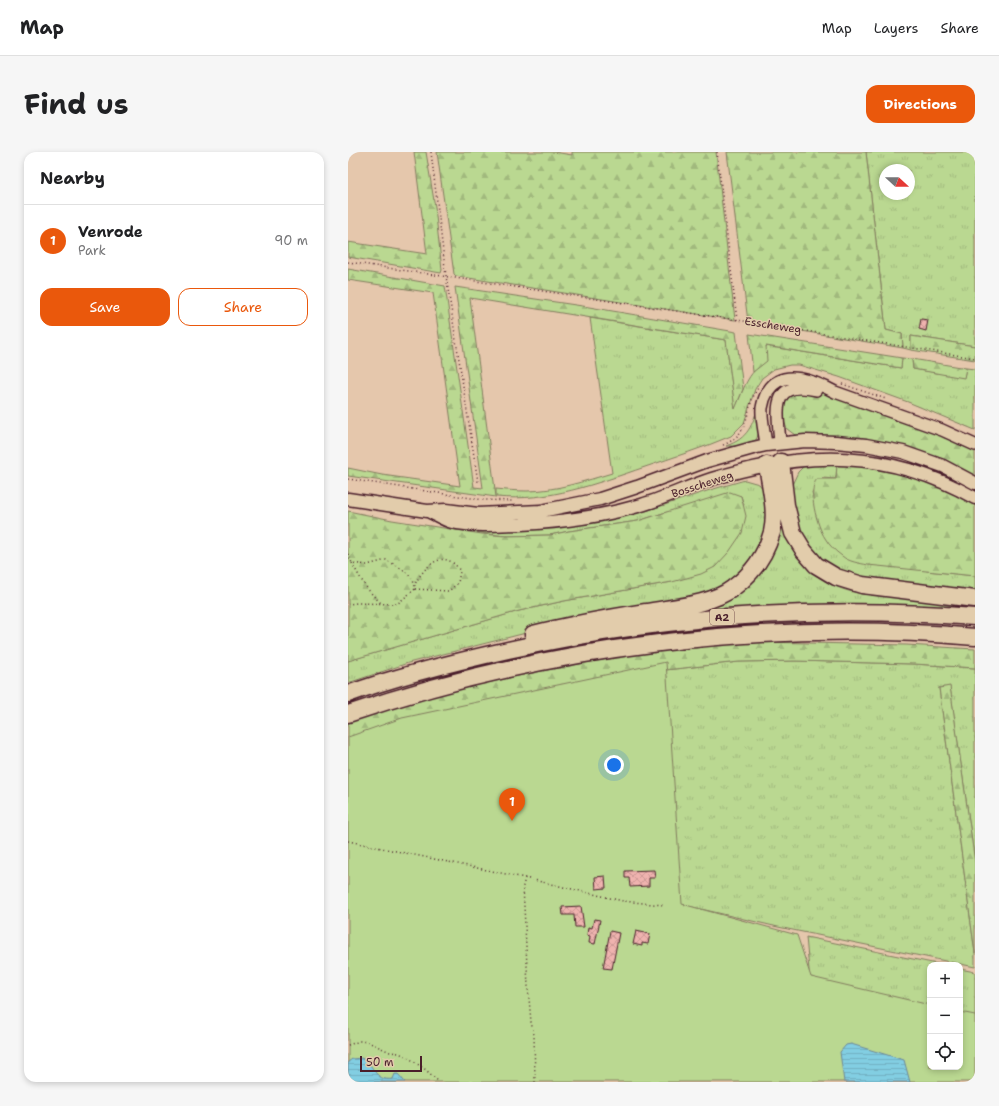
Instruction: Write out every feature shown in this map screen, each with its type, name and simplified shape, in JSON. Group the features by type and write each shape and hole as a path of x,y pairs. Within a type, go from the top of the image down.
{"highway":[{"path":"774,464 793,533 804,551 816,565 836,577 862,584 975,599"},
{"name":"A2","path":"473,658 506,640 564,626 689,604 711,599 732,589 750,572 764,552 772,530 774,464"},
{"name":"A2","path":"348,694 376,684 473,658 547,641 614,630 727,616 825,612 903,613 975,618"},
{"name":"A2","path":"348,714 384,701 470,678 621,648 732,635 779,633 902,632 975,637"}],"main road":[{"name":"Bosscheweg","path":"348,499 427,511 446,510 478,514 541,511 600,499 707,461 766,445 805,442 836,442 866,445 903,452 944,466 975,482"},
{"path":"774,464 780,443"},
{"path":"766,445 774,464"},
{"name":"Bosscheweg","path":"427,511 452,522 476,525 550,523 578,519 639,506 711,480 774,464 805,459 835,458 888,464 922,474 975,498"}],"street":[{"path":"766,445 762,409 765,397 772,384 784,378 798,378 822,385 835,392 942,430 975,446"},
{"path":"780,443 777,409 780,400 787,392 794,388 803,387 820,391 835,392"}],"path":[{"path":"431,152 446,276 478,482"},
{"name":"Esscheweg","path":"717,152 737,320 975,358"},
{"path":"348,262 737,320"},
{"path":"722,446 729,443 740,433 747,421"},
{"path":"348,479 484,500 516,502"},
{"path":"348,554 363,584 372,596 382,603"},
{"path":"348,604 397,604 415,589 450,592 458,583 460,571 455,564 446,559 439,560 429,565 421,574 415,584 415,589"},
{"path":"352,563 367,565 386,560 405,571 415,584"},
{"path":"348,841 526,878 623,901 663,905"},
{"path":"526,878 523,886 528,986 531,1022 534,1034 535,1082"},
{"path":"348,1045 360,1041 368,1042 390,1052 399,1053 426,1070 439,1082"}],"green space":[{"path":"414,152 426,152 435,207 442,270 441,273 348,257 348,242 427,254"},
{"path":"437,152 554,152 572,155 572,152 716,152 735,320 456,276 454,274"},
{"path":"727,152 866,152 886,330 902,334 903,348 748,322"},
{"path":"866,152 975,152 975,346 911,336 911,350 903,348 902,334 886,330"},
{"path":"348,269 445,286 474,487 483,488 455,287 589,307 736,332 743,389 735,409 726,340 470,298 496,497 348,476 348,468 382,475 460,486 433,293 348,280"},
{"path":"590,318 726,340 735,408 750,376 766,361 765,346 901,368 902,358 912,359 913,369 964,377 966,368 975,369 975,430 908,402 839,377 799,365 790,365 774,369 762,378 755,389 744,423 731,436 626,473 572,490 535,497 496,497 496,489 538,491 570,485 612,473"},
{"path":"749,334 902,358 901,368 766,346 767,361 753,372"},
{"path":"911,336 975,346 975,360 911,350"},
{"path":"912,359 966,368 964,378 913,369"},
{"path":"817,391 836,396 946,436 975,450 975,479 943,462 795,435 787,429 784,421 781,404 786,394"},
{"path":"759,404 760,430 756,440 738,446 726,446 734,443 745,435 752,424"},
{"path":"837,463 836,479 822,478 812,492 820,528 927,571 975,576 975,597 867,585 821,564 800,531 793,504 791,487 798,472 805,465"},
{"path":"837,463 866,465 909,474 975,502 975,576 868,565 848,560 837,552 827,541 819,525 814,508 813,491 814,484 817,479 836,479"},
{"path":"745,480 759,484 763,489 767,504 765,535 746,570 712,593 522,634 408,663 348,683 348,661 354,659 519,611 564,601 672,582 744,505 741,496 663,513 638,521 550,535 506,536 464,531 530,528 593,521 646,511"},
{"path":"730,492 741,496 746,516 742,533 729,552 715,567 701,574 672,582 564,601 519,611 348,661 348,511 392,520 482,534 506,536 550,535 638,521"},
{"path":"779,507 791,546 800,560 815,575 833,585 863,594 975,606 975,610 649,618 737,591"},
{"path":"757,642 906,645 975,649 975,668 914,664 795,661 739,662 656,671 348,840 348,722 391,707 459,689 543,671 671,650"},
{"path":"795,661 914,664 975,668 975,863 950,687 939,688 975,953 975,967 963,965 963,962 950,962 778,927 667,901 656,671 739,662"},
{"path":"666,662 682,904 797,935 811,977 927,1004 927,1070 963,1070 963,1013 975,1015 975,1082 348,1082 348,737 402,718"},
{"path":"950,686 975,863 975,953 939,688"},
{"path":"806,937 927,962 927,1006 810,981"},
{"path":"963,970 975,972 975,1017 963,1014"}],"water":[{"path":"851,1044 904,1060 910,1082 844,1082 840,1052 846,1045"},
{"path":"361,1058 366,1060 382,1078 393,1079 395,1074 398,1074 405,1082 348,1082 348,1062 352,1059"}],"building":[{"path":"921,319 928,320 926,331 919,329"},
{"path":"654,870 655,878 649,878 649,886 630,887 629,878 625,878 625,871"},
{"path":"605,876 606,888 596,889 595,877"},
{"path":"581,906 584,927 575,927 574,915 563,915 562,907"},
{"path":"594,919 600,920 595,944 589,943 590,936 587,935 588,927 592,928"},
{"path":"610,931 619,933 612,969 603,968"},
{"path":"636,931 650,934 648,944 642,943 642,946 633,944"}],"place":[{"name":"Venrode","path":"512,821"}]}
